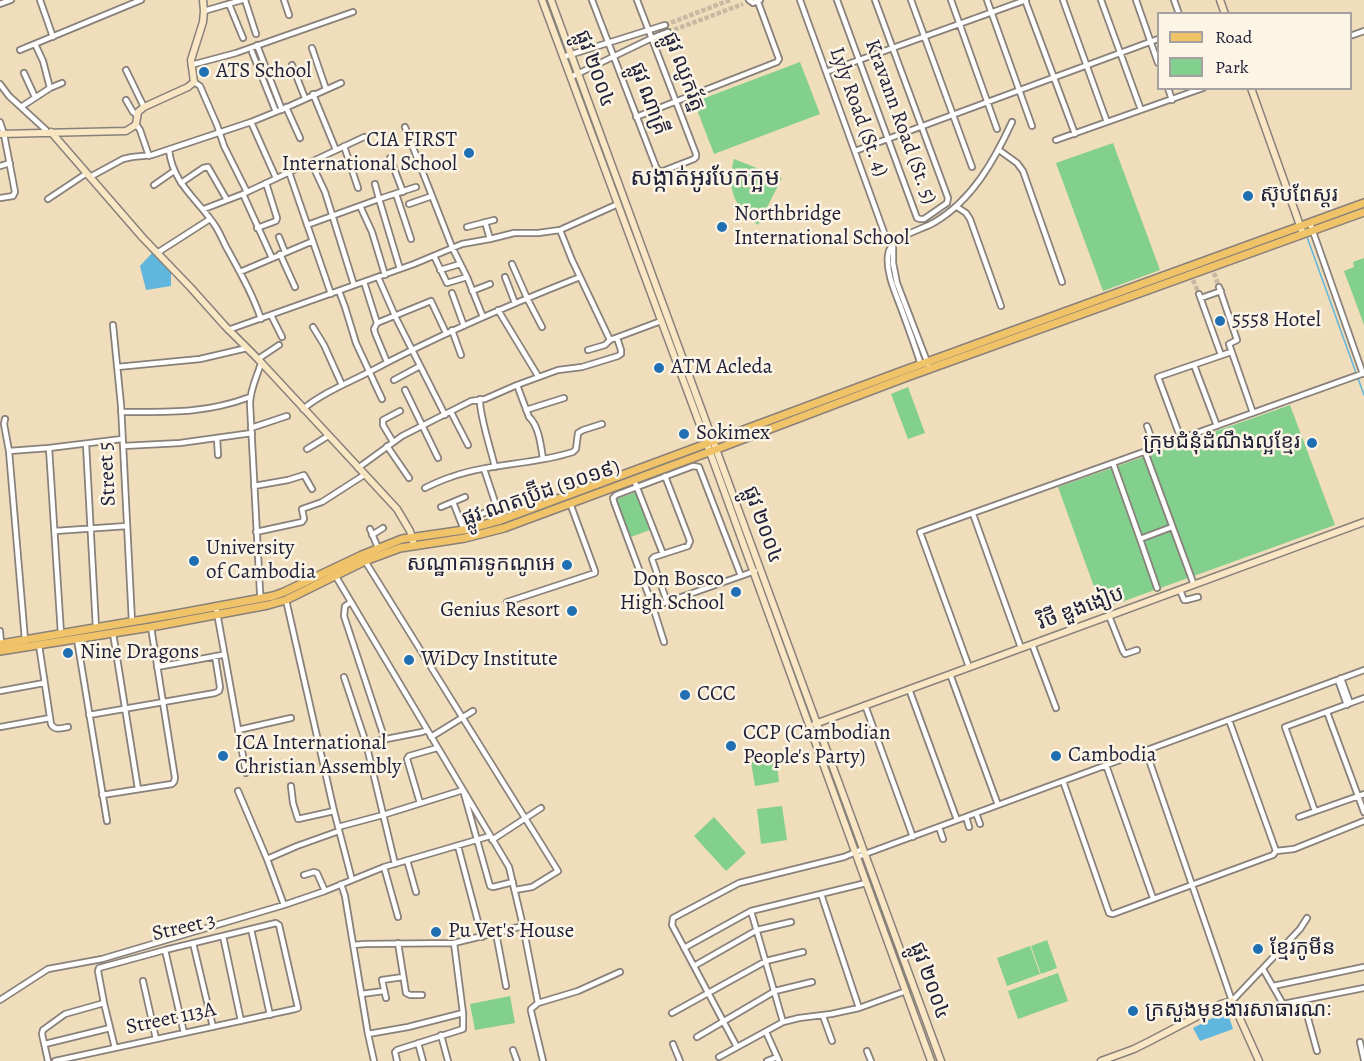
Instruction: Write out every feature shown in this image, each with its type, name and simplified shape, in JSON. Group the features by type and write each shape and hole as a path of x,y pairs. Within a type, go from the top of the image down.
{"main road":[{"path":"2,134 121,132 130,129 136,123 137,115 144,107 191,86 194,82 192,54 203,22 203,0"},
{"name":"ផ្លូវ ២០០៤","path":"542,0 661,321 761,569 941,1061"},
{"name":"ផ្លូវ ២០០៤","path":"551,0 712,447 753,572 931,1061"},
{"path":"1252,90 1303,234"},
{"path":"585,114 592,111"},
{"path":"49,132 157,253 400,514 411,531 413,541"},
{"path":"599,154 607,151"},
{"path":"712,447 925,366 1191,274 1300,226 1364,203"},
{"path":"1191,274 1213,270 1364,212"},
{"name":"ផ្លូវ ណតប្រ៊ីដ (១០១៩)","path":"0,646 39,645 151,627 261,599 284,592 402,539 454,540 484,534 570,503 636,484 664,473 712,447"},
{"name":"ផ្លូវ ណតប្រ៊ីដ (១០១៩)","path":"0,646 61,633 262,606 286,600 365,561 413,541 501,520 712,447"},
{"name":"វិថី ឌួងងៀប","path":"809,726 1364,522"},
{"path":"1101,1061 1134,1049 1221,1004 1232,1001 1259,1061"}],"street":[{"path":"0,4 11,0"},
{"path":"40,0 53,37"},
{"path":"20,50 141,0"},
{"path":"204,11 243,0 256,34"},
{"path":"284,0 289,15"},
{"name":"ផ្លូវ ណាគ្រី","path":"592,0 656,167 659,171 663,171 696,157"},
{"name":"ផ្លូវ ឈូករ័ត្ន","path":"637,0 696,157"},
{"path":"636,117 777,62 779,59 759,1 753,3 749,0 743,4"},
{"name":"Lyly Road (St. 4)","path":"800,0 885,235"},
{"name":"Kravann Road (St. 5)","path":"837,0 917,218 920,219 924,219 947,203 948,198 922,127"},
{"path":"875,0 922,127"},
{"path":"911,0 972,167"},
{"path":"951,0 997,129"},
{"path":"987,0 1032,126"},
{"path":"826,72 1026,0 1075,134"},
{"path":"1063,0 1107,122"},
{"path":"1101,0 1141,110"},
{"path":"1136,0 1157,60"},
{"path":"232,2 243,38"},
{"path":"191,65 236,53 353,12"},
{"path":"563,57 665,25"},
{"path":"571,77 668,32"},
{"path":"855,151 1157,39"},
{"path":"34,44 43,61 50,88"},
{"path":"257,45 281,110"},
{"path":"312,48 326,89"},
{"path":"252,52 281,110 300,138"},
{"path":"292,65 305,98"},
{"path":"126,70 144,107"},
{"path":"24,73 35,97"},
{"path":"194,82 200,86 245,193 257,228 272,258"},
{"path":"21,107 62,83"},
{"path":"48,199 89,175 123,159 149,156 250,122 341,83"},
{"path":"0,84 9,96 49,132"},
{"path":"1169,90 1172,100"},
{"path":"1056,140 1198,90"},
{"path":"313,94 336,150"},
{"path":"126,100 137,115"},
{"path":"0,122 15,192 13,196 0,198"},
{"path":"250,122 276,178"},
{"path":"925,366 897,283 893,263 893,244 934,223 957,207 978,182 999,150 1011,122"},
{"path":"136,123 149,156"},
{"path":"405,127 452,247 483,317"},
{"path":"204,209 245,193 364,137"},
{"path":"344,146 358,188"},
{"path":"169,150 174,171 210,219 240,272 261,319"},
{"path":"999,150 1009,156 1023,171 1062,282"},
{"path":"390,158 403,192"},
{"path":"311,162 320,180 354,285"},
{"path":"0,166 10,163"},
{"path":"181,183 208,167 227,200"},
{"path":"154,185 174,171"},
{"path":"289,172 331,294"},
{"path":"257,228 276,221 277,218 266,183"},
{"path":"375,184 400,269"},
{"path":"307,225 416,187"},
{"path":"396,194 411,239"},
{"path":"409,204 432,196"},
{"path":"228,330 385,275 452,247 514,233 560,230 618,204"},
{"path":"360,206 372,232 385,275"},
{"path":"957,207 970,219 1001,306"},
{"path":"157,253 210,219"},
{"path":"467,226 494,220"},
{"path":"484,222 490,239"},
{"path":"969,667 920,532 1364,374 1310,223"},
{"path":"560,230 610,340"},
{"path":"279,237 295,287"},
{"path":"240,272 313,241"},
{"path":"434,256 447,283 466,277"},
{"path":"440,270 460,264"},
{"path":"512,264 542,327"},
{"path":"378,277 420,366 468,445"},
{"path":"505,277 514,303"},
{"path":"303,409 321,396 412,349 514,303 580,277"},
{"path":"364,282 377,323"},
{"path":"472,291 490,284"},
{"path":"1218,347 1237,340 1220,289 1200,296 1218,347 1221,355"},
{"path":"339,291 356,343 382,399"},
{"path":"452,293 464,326"},
{"path":"387,362 374,329 377,323 431,301 446,333"},
{"path":"498,310 538,376"},
{"path":"271,315 282,337"},
{"path":"588,350 661,321"},
{"name":"Street 5","path":"113,325 121,412 132,622"},
{"path":"313,327 342,385"},
{"path":"452,330 461,355"},
{"path":"358,468 393,442 471,401 485,399 558,369 582,367 618,356 621,350 617,338"},
{"path":"1228,344 1253,413"},
{"path":"261,599 250,397 260,361 279,345"},
{"path":"117,367 200,359 247,348"},
{"path":"1180,439 1158,377 1231,352"},
{"path":"1194,365 1217,426"},
{"path":"394,380 420,366"},
{"path":"517,385 526,410 536,428 543,459"},
{"path":"405,390 438,458"},
{"path":"121,412 199,410 220,407 250,397"},
{"path":"526,410 564,398"},
{"path":"480,399 495,467"},
{"path":"393,442 382,423 386,418 400,411"},
{"path":"123,446 180,443 217,438 251,431 287,416"},
{"path":"5,420 25,640"},
{"path":"425,488 451,477 573,452 576,449 578,433 602,424"},
{"path":"1147,426 1155,448"},
{"path":"307,449 328,436"},
{"path":"217,438 218,454"},
{"path":"9,452 122,439"},
{"path":"86,444 96,628"},
{"path":"387,446 409,478"},
{"path":"49,448 61,633"},
{"path":"1145,452 1194,585"},
{"path":"1113,463 1157,588"},
{"path":"667,602 652,559 688,546 690,541 664,473 693,466 699,468 741,576"},
{"path":"484,470 501,520"},
{"path":"254,486 306,475 312,489"},
{"path":"256,532 302,522 304,519 302,509 329,499 364,476"},
{"path":"663,554 636,484 616,495 613,498 614,502 664,642"},
{"path":"441,507 465,497"},
{"path":"453,502 464,530"},
{"path":"507,602 595,573 570,503"},
{"path":"461,522 497,508"},
{"path":"972,514 1021,648"},
{"path":"55,531 127,526"},
{"path":"1140,539 1172,527"},
{"path":"372,535 383,528"},
{"path":"370,529 378,548"},
{"path":"365,561 558,871 537,884 515,890"},
{"path":"653,607 761,569"},
{"path":"335,575 509,867 538,1003"},
{"path":"1180,590 1184,600 1198,597"},
{"path":"286,600 352,880"},
{"path":"351,602 345,606 344,616 385,740"},
{"path":"217,611 223,655 246,773"},
{"path":"1109,616 1125,654 1137,650"},
{"path":"102,795 174,782 151,627"},
{"path":"0,631 0,646"},
{"path":"113,633 138,789"},
{"path":"77,639 107,820"},
{"path":"1032,644 1056,708"},
{"path":"39,645 52,728 68,727"},
{"path":"157,667 223,655"},
{"path":"89,716 215,693 220,687 215,656"},
{"path":"737,1047 672,924 675,916 739,883 856,855 913,837 1364,670"},
{"path":"950,674 998,805"},
{"path":"344,676 366,743 395,864"},
{"path":"1340,679 1348,704"},
{"path":"0,691 44,683"},
{"path":"909,689 957,820"},
{"path":"1315,811 1285,727 1364,698"},
{"path":"865,705 913,837"},
{"path":"431,737 473,711"},
{"path":"1327,712 1364,812"},
{"path":"0,727 50,718"},
{"path":"238,730 291,718"},
{"path":"1229,720 1276,851"},
{"path":"366,743 427,730"},
{"path":"420,803 407,759 409,756 438,748"},
{"path":"1146,751 1232,1001 1300,929 1307,918"},
{"path":"1106,765 1153,898"},
{"path":"1063,781 1109,913 1113,914 1273,855 1276,851 1294,849 1364,821"},
{"path":"291,786 298,819 334,811"},
{"path":"267,859 339,829 462,790"},
{"path":"462,790 491,887 513,882"},
{"path":"238,791 284,905"},
{"path":"1299,817 1364,794"},
{"path":"0,1000 48,969 80,965 102,959 284,905 384,867 491,838 541,808"},
{"path":"976,813 980,824"},
{"path":"966,817 969,826"},
{"path":"939,827 943,839"},
{"path":"458,846 482,937"},
{"path":"407,860 416,892"},
{"path":"384,867 398,917"},
{"path":"304,875 317,873 325,891"},
{"path":"684,948 751,911 866,883"},
{"path":"341,884 374,1061"},
{"path":"821,894 859,1008"},
{"path":"751,911 783,1022"},
{"path":"694,966 757,930 791,922"},
{"name":"Street 3","path":"104,1003 99,968 278,923 298,1008 295,1009"},
{"path":"353,945 454,943 523,926"},
{"path":"251,929 270,1015"},
{"path":"496,933 506,986"},
{"path":"223,936 241,1021"},
{"path":"193,943 213,1027"},
{"path":"398,943 406,993 422,995"},
{"path":"397,1061 396,1051 463,1029 454,943"},
{"path":"165,950 184,1033"},
{"path":"672,1013 766,961 803,952"},
{"path":"1273,986 1364,967"},
{"path":"1263,969 1283,1004 1364,988"},
{"path":"543,1061 531,1009 538,1003 578,991 620,972"},
{"path":"386,998 382,980 404,977"},
{"path":"143,981 156,1039"},
{"path":"697,1036 775,991 812,982"},
{"path":"361,994 384,991"},
{"path":"719,1057 783,1022 859,1008 906,991"},
{"path":"1303,1000 1317,1051"},
{"path":"48,1061 43,1030 60,1016 104,1003 115,1048"},
{"name":"Street 113A","path":"55,1061 295,1009"},
{"path":"368,1034 463,1013"},
{"path":"823,1016 832,1041"},
{"path":"45,1044 110,1028"},
{"path":"766,1032 778,1059 767,1061"},
{"path":"441,1035 448,1061"},
{"path":"1360,1042 1364,1060"},
{"path":"418,1043 423,1061"},
{"path":"673,1044 680,1061"},
{"path":"513,1050 517,1061"},
{"path":"867,1051 871,1061"}],"green space":[{"path":"800,62 820,114 714,154 694,102"},
{"path":"1113,143 1160,270 1103,291 1056,163"},
{"path":"734,159 782,178 758,225 743,211 734,196 731,179"},
{"path":"1364,258 1364,325 1344,271 1354,267 1353,262"},
{"path":"908,387 925,433 908,439 891,394"},
{"path":"1290,405 1335,525 1102,609 1058,487"},
{"path":"637,492 650,530 628,538 614,500"},
{"path":"776,758 779,782 755,786 751,762"},
{"path":"782,806 787,840 761,844 757,809"},
{"path":"714,817 746,853 726,871 694,836"},
{"path":"1047,940 1057,968 1041,974 1031,946"},
{"path":"1030,946 1040,974 1007,986 997,958"},
{"path":"1058,973 1068,1001 1018,1019 1008,991"},
{"path":"510,996 515,1023 475,1030 470,1004"}],"water":[{"path":"152,253 171,273 171,286 146,290 140,266"},
{"path":"1224,1012 1229,1017 1233,1029 1200,1041 1193,1028"}],"waterway":[{"path":"1307,237 1364,395"}],"tunnel":[{"path":"665,25 730,0"},
{"path":"668,32 743,4"},
{"path":"1214,273 1219,287"},
{"path":"1193,280 1199,294"}],"place":[{"name":"ATS School","path":"204,72"},
{"name":"CIA FIRST International School","path":"469,153"},
{"name":"ស៊ុបពែស្តរ","path":"1248,196"},
{"name":"Northbridge International School","path":"722,227"},
{"name":"5558 Hotel","path":"1220,321"},
{"name":"ATM Acleda","path":"659,368"},
{"name":"Sokimex","path":"684,434"},
{"name":"ក្រុមជំនុំដំណឹងល្អខ្មែរ","path":"1312,443"},
{"name":"University of Cambodia","path":"194,561"},
{"name":"សណ្ឋាគារទូកណូអេ","path":"567,565"},
{"name":"Don Bosco High School","path":"736,592"},
{"name":"Genius Resort","path":"572,611"},
{"name":"Nine Dragons","path":"68,653"},
{"name":"WiDcy Institute","path":"409,660"},
{"name":"CCC","path":"685,695"},
{"name":"CCP (Cambodian People's Party)","path":"731,746"},
{"name":"ICA International Christian Assembly","path":"223,756"},
{"name":"Cambodia","path":"1056,756"},
{"name":"Pu Vet's House","path":"436,932"},
{"name":"ខ្មែរកូមីន","path":"1258,949"},
{"name":"ក្រសួងមុខងារសាធារណៈ","path":"1133,1011"}],"district":[{"name":"សង្កាត់អូរបែកក្អម","path":"705,179"}]}
